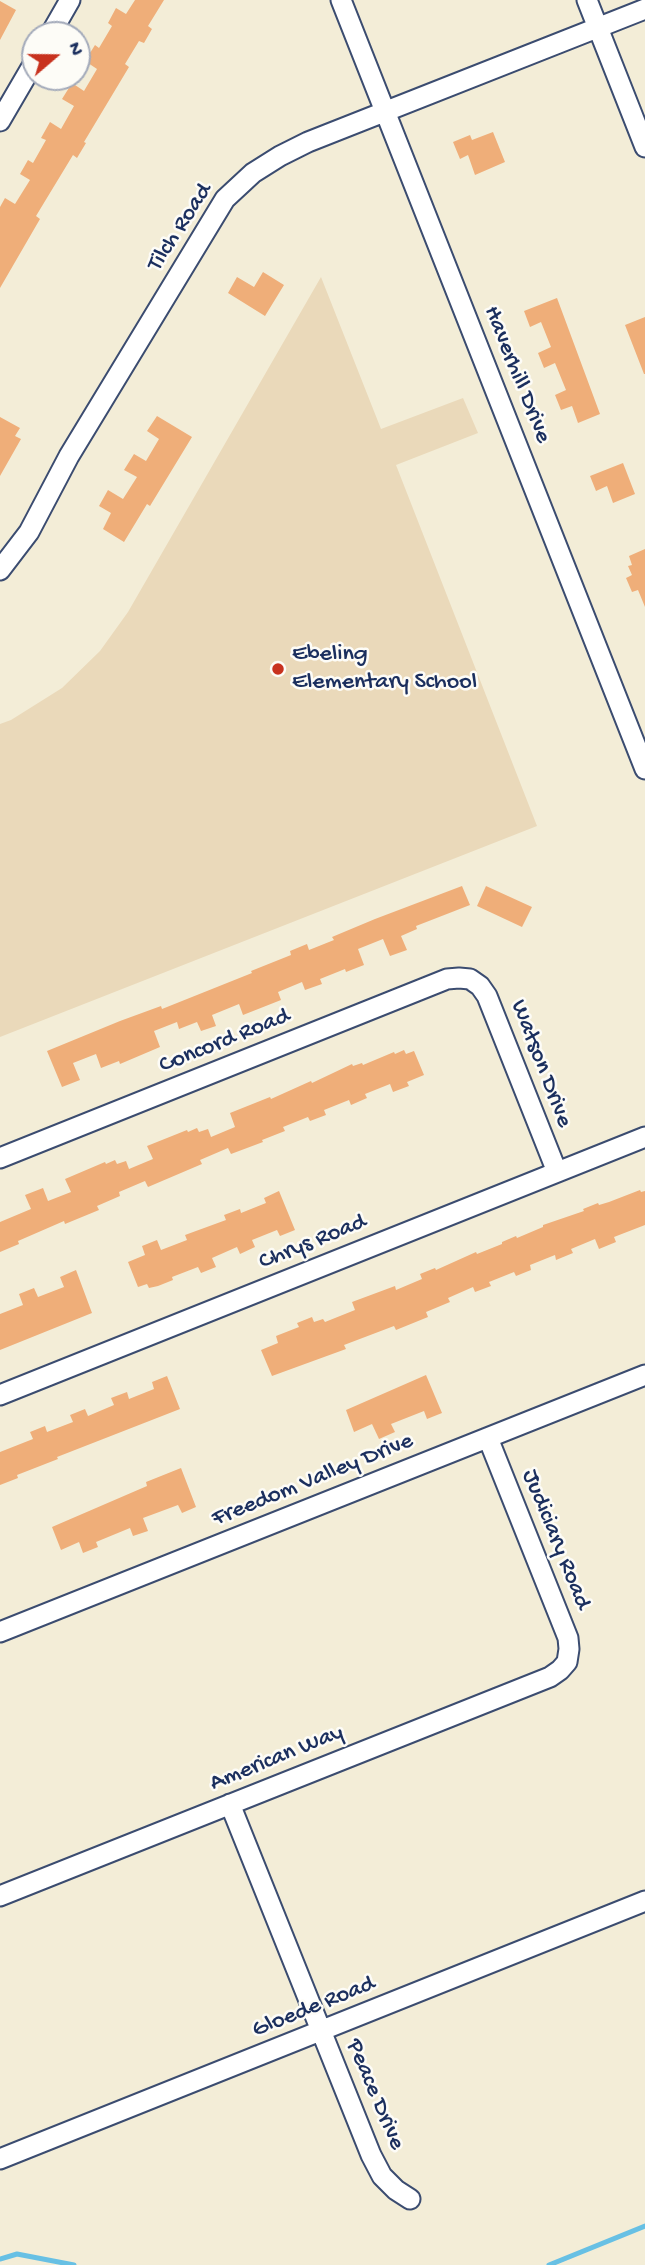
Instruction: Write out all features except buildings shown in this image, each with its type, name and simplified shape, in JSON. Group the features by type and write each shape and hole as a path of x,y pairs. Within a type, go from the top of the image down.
{"street":[{"path":"58,21 70,0"},
{"name":"Haverhill Drive","path":"341,0 645,769"},
{"path":"587,0 645,147"},
{"name":"Tilch Road","path":"0,570 29,532 69,456 225,200 253,173 308,142 645,9"},
{"path":"0,121 21,85"},
{"name":"Concord Road","path":"0,1158 447,979 470,979"},
{"name":"Watson Drive","path":"470,979 480,986 487,996 556,1172"},
{"name":"Chrys Road","path":"0,1395 645,1137"},
{"name":"Freedom Valley Drive","path":"0,1632 645,1375"},
{"name":"Judiciary Road","path":"488,1438 568,1638 567,1662"},
{"name":"American Way","path":"0,1896 550,1676 567,1662"},
{"name":"Peace Drive","path":"230,1804 371,2155 382,2176 410,2199"},
{"name":"Gloede Road","path":"0,2159 645,1901"}],"shaded area":[{"name":"Ebeling Elementary School","path":"321,277 381,429 463,398 478,433 396,465 537,826 0,1037 0,724 62,688 100,651 128,612"}],"waterway":[{"path":"549,2265 645,2226"},
{"path":"0,2259 17,2254 74,2265"}],"place":[{"name":"Ebeling Elementary School","path":"278,669"}]}
